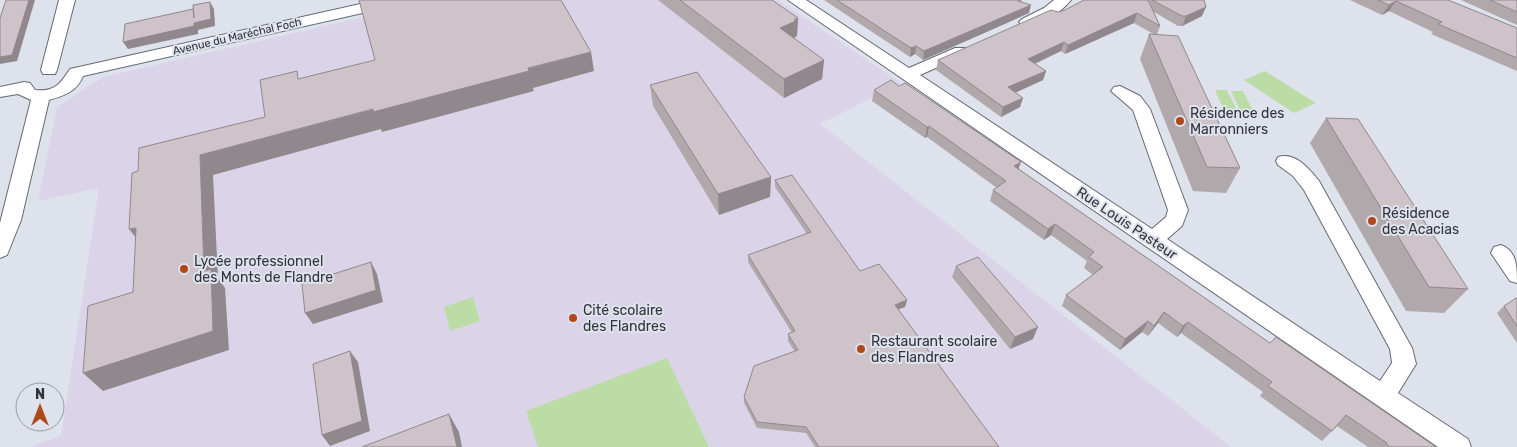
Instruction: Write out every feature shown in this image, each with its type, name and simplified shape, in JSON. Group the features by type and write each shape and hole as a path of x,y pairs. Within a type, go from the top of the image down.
{"street":[{"path":"49,70 67,0"},
{"name":"Avenue du Maréchal Foch","path":"76,73 398,0"},
{"name":"Rue Louis Pasteur","path":"796,0 1459,447"},
{"path":"1016,26 1048,11 1057,1"},
{"path":"907,75 972,46"},
{"path":"0,92 24,87 32,77 49,70 65,68 76,73 75,79 67,86 50,94 41,96 28,94 24,87"},
{"path":"1120,91 1134,100 1141,109 1178,210 1175,221 1152,240"},
{"path":"0,250 12,213 41,96"},
{"path":"1285,161 1300,171 1312,186 1401,348 1404,364 1382,396"},
{"path":"1501,253 1517,275"}],"shaded area":[{"name":"Cité scolaire des Flandres","path":"437,0 778,0 901,83 820,124 1231,447 29,447 61,436 62,432 65,432 65,410 99,188 38,201 57,107 103,77"}],"green space":[{"path":"1265,71 1316,103 1294,113 1244,80"},
{"path":"1215,90 1227,90 1240,117 1227,117"},
{"path":"1231,91 1243,91 1257,118 1244,118"},
{"path":"473,297 480,321 450,331 444,307"},
{"path":"667,358 709,447 538,447 526,411"}],"building":[{"path":"6,0 29,0 12,55 0,57 0,18"},
{"path":"359,0 561,0 591,52 528,68 529,71 373,112 373,109 200,155 204,271 211,269 213,331 83,373 88,306 133,292 136,228 129,229 132,173 138,171 139,148 265,117 260,80 297,71 298,79 375,60"},
{"path":"680,0 772,0 798,18 794,20 796,21 780,28 824,60 784,79"},
{"path":"837,0 1019,0 1031,5 924,51 916,46 911,48"},
{"path":"1084,0 1148,0 1160,26 1137,13 1068,45 1064,42 1028,59 1046,71 1008,87 1023,98 1003,107 938,60 1051,10 1058,12 1065,10"},
{"path":"1152,0 1204,0 1206,7 1182,16"},
{"path":"1378,0 1448,0 1517,28 1517,58 1438,24 1442,22 1396,1 1389,5"},
{"path":"1490,0 1517,0 1517,12"},
{"path":"210,2 211,19 194,23 194,26 123,42 125,24 193,9 194,18 193,5"},
{"path":"1149,34 1178,36 1240,168 1207,167"},
{"path":"697,72 771,177 718,194 650,85"},
{"path":"891,80 899,86 905,83 1021,162 1014,166 1270,343 1276,337 1436,447 1390,447 1346,415 1332,431 1268,386 1272,382 1188,322 1183,326 1164,312 1154,326 1148,321 1125,339 1066,295 1103,267 1089,257 1094,252 1055,224 1048,229 993,190 1006,181 929,126 927,127 874,90"},
{"path":"1326,118 1358,119 1468,289 1429,287"},
{"name":"Restaurant scolaire des Flandres","path":"792,175 860,271 879,264 907,300 895,305 999,447 819,447 806,427 757,422 744,397 754,366 798,350 788,334 795,331 748,255 811,232 775,180"},
{"path":"978,257 1038,327 1015,337 956,266"},
{"path":"371,262 376,290 305,313 302,284"},
{"path":"1517,299 1517,326 1504,306"},
{"path":"350,351 362,421 322,435 313,364"},
{"path":"449,414 457,447 362,447"}],"place":[{"name":"Résidence des Marronniers","path":"1180,121"},
{"name":"Résidence des Acacias","path":"1372,221"},
{"name":"Lycée professionnel des Monts de Flandre","path":"184,269"},
{"name":"Cité scolaire des Flandres","path":"573,318"},
{"name":"Restaurant scolaire des Flandres","path":"861,349"}]}
